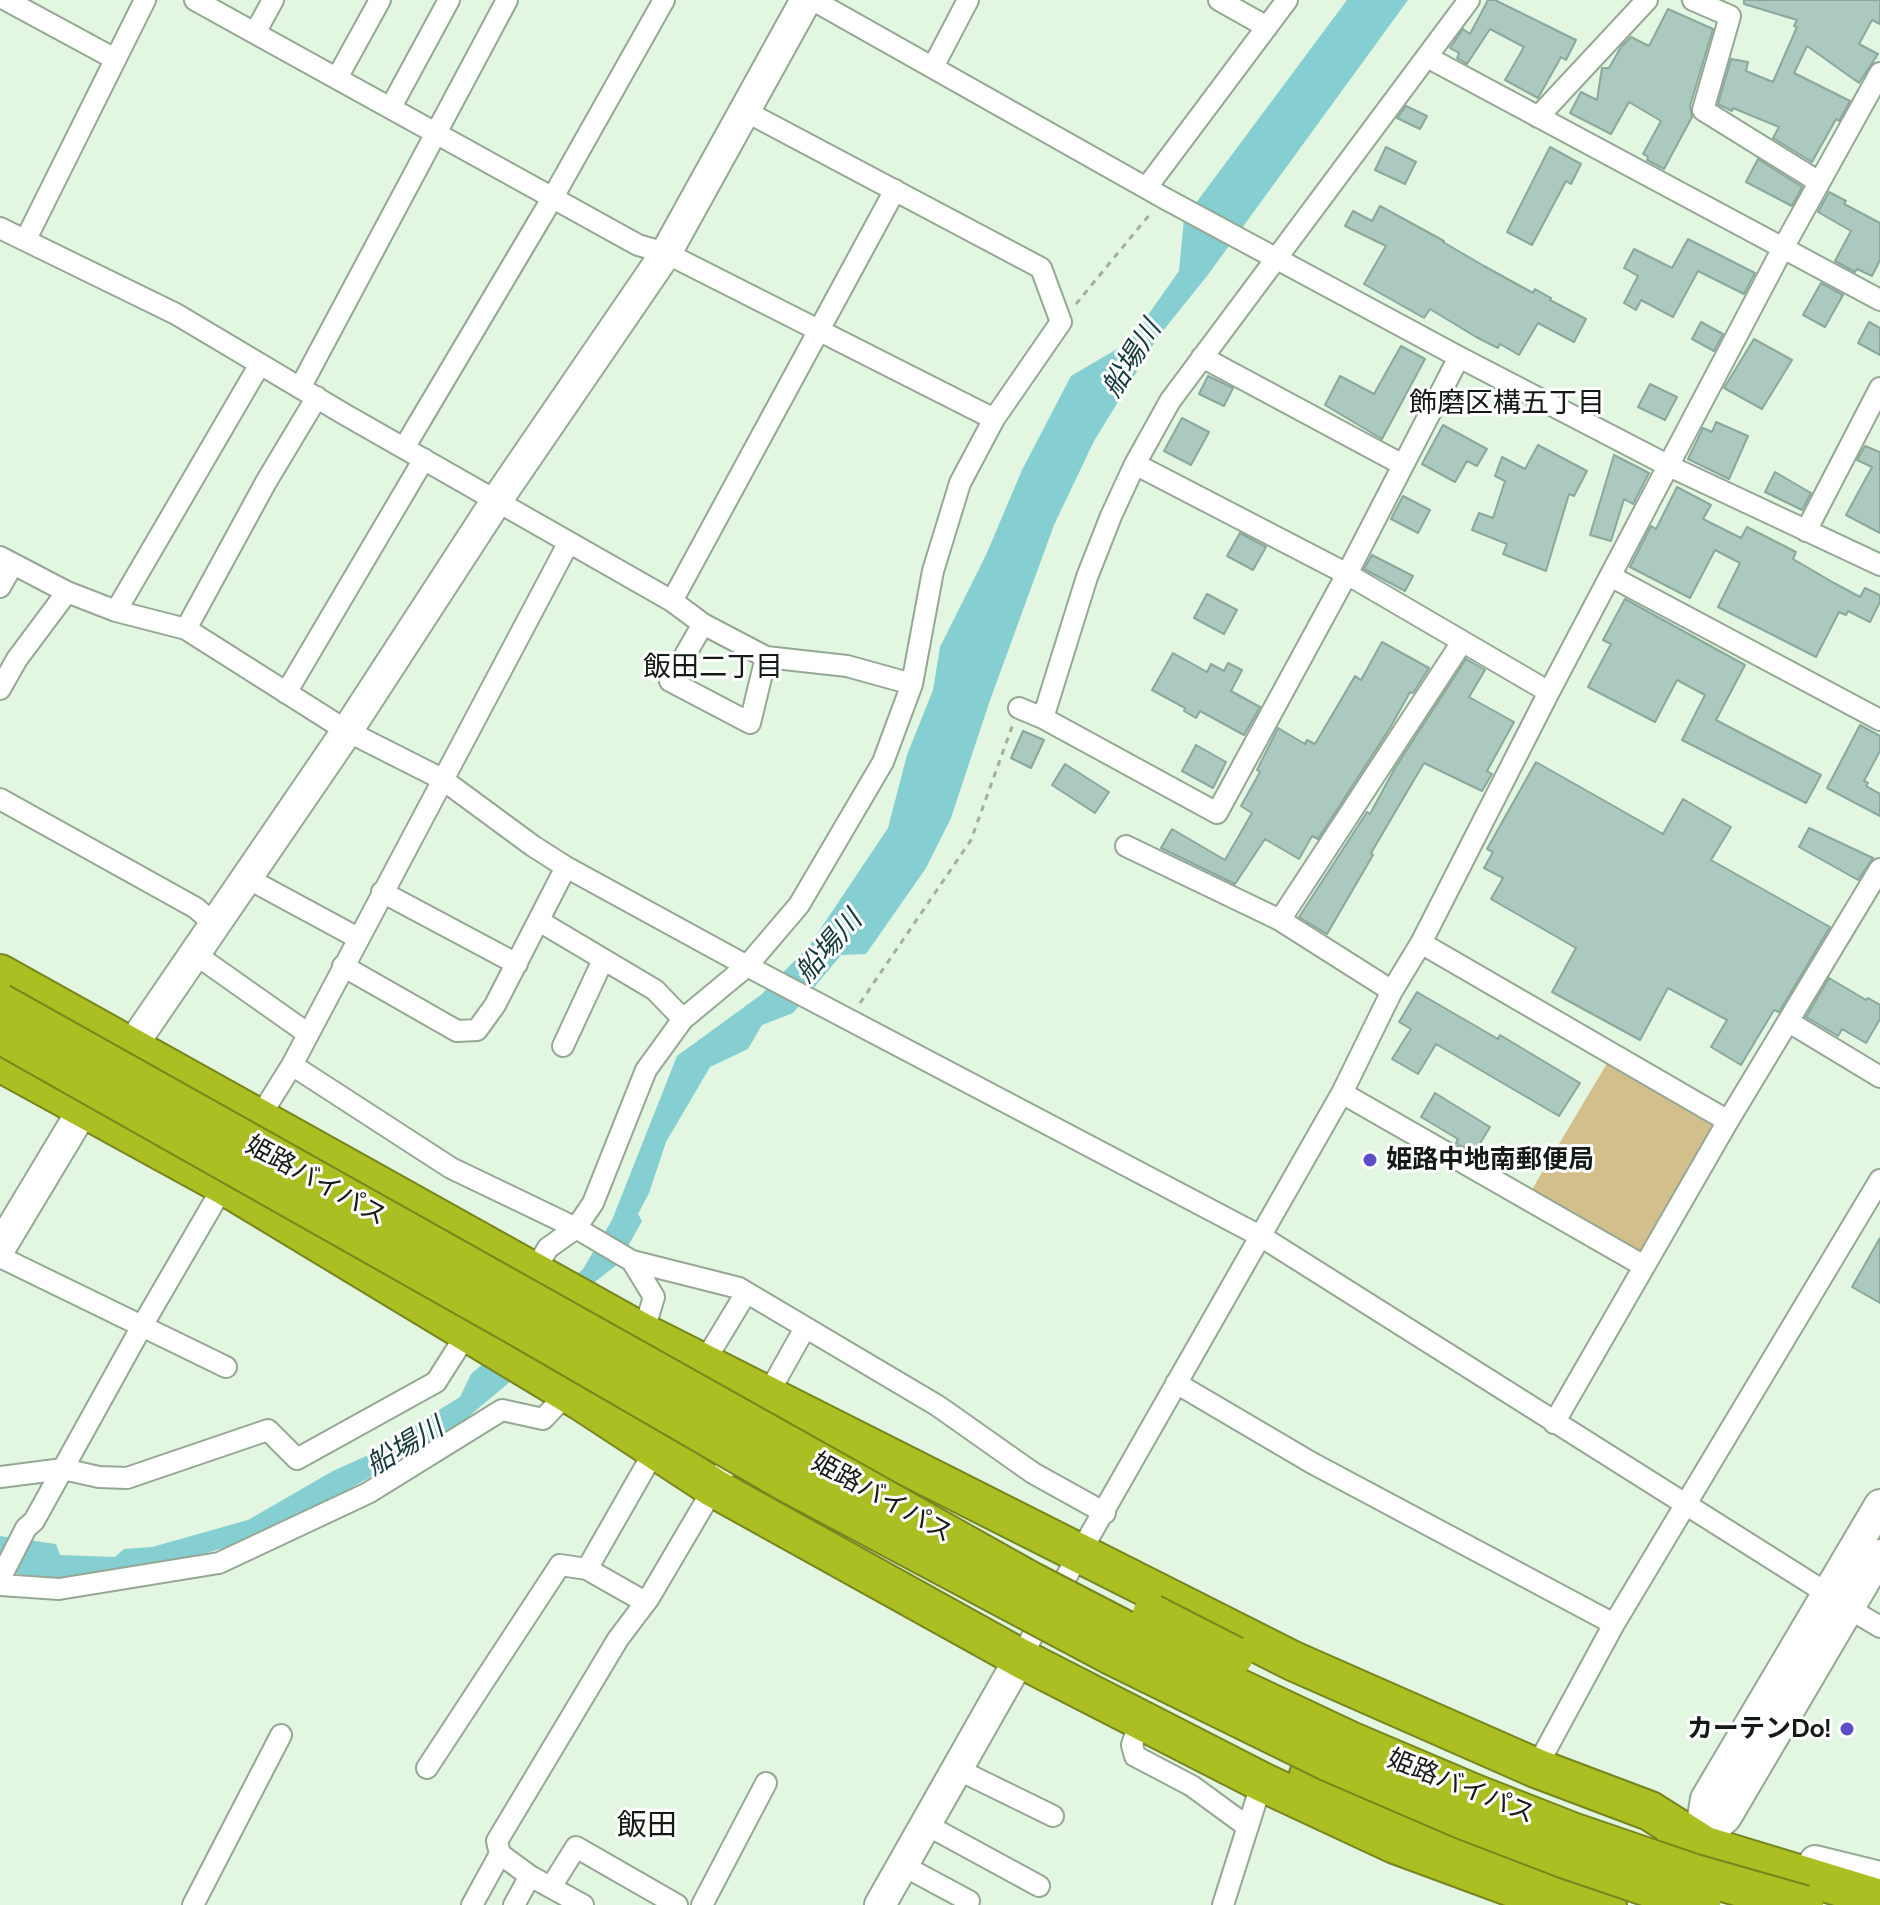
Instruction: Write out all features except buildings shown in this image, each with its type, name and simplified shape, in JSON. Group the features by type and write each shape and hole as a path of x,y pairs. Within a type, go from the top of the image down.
{"highway":[{"path":"0,974 533,1273 642,1348 852,1463 1360,1719 1643,1830 1878,1878"},
{"name":"姫路バイパス","path":"0,1003 642,1348 1032,1582 1227,1683 1350,1741 1572,1832 1695,1874 1804,1905"},
{"name":"姫路バイパス","path":"0,1034 790,1484 1113,1656 1327,1761 1549,1853 1701,1905"},
{"path":"0,1062 224,1185 463,1340 575,1398 714,1488 1020,1658 1262,1782 1395,1844 1536,1896 1573,1905"},
{"path":"642,1348 703,1364 1293,1661 1536,1768 1650,1811 1699,1842"},
{"path":"790,1484 875,1551 1012,1629 1203,1725 1348,1793 1532,1869 1607,1905"}],"street":[{"path":"6,0 115,59"},
{"path":"26,239 145,0"},
{"path":"195,0 638,245 666,253 994,419"},
{"path":"255,33 273,0"},
{"path":"337,78 380,0"},
{"path":"391,107 449,0"},
{"path":"186,629 266,482 437,133 507,0"},
{"path":"404,448 553,197 664,0"},
{"path":"0,1248 84,1108 131,1047 247,878 497,500 666,253 806,0"},
{"path":"813,0 1275,259 1459,357 1669,466 1880,565"},
{"path":"933,67 968,0"},
{"path":"1219,0 1267,27"},
{"path":"1155,192 1287,0"},
{"path":"1043,718 1087,577 1135,464 1170,401 1469,0"},
{"path":"1538,117 1647,0"},
{"path":"1693,0 1730,16 1703,110 1819,182"},
{"path":"1427,57 1880,300"},
{"path":"880,1905 1342,1093 1392,991 1421,943 1549,692 1783,248 1880,73"},
{"path":"533,1273 548,1248 576,1228 593,1203 646,1070 683,1019 747,966 799,905 883,762 912,684 933,571 960,483 994,419 1061,322 1041,268 745,111"},
{"path":"672,601 895,190"},
{"path":"0,228 176,314 672,601 703,624 766,657 847,666 912,684"},
{"path":"1202,357 1403,465"},
{"path":"1019,708 1043,718 1217,813 1347,574 1459,357"},
{"path":"116,611 260,364"},
{"path":"1806,531 1880,388"},
{"path":"286,693 424,459"},
{"path":"1135,464 1347,574 1549,692"},
{"path":"259,1118 292,1065 569,542"},
{"path":"0,587 6,561 67,592 116,611 186,629 347,731 442,779 566,867 747,966 1262,1237 1880,1627"},
{"path":"1610,576 1880,720"},
{"path":"0,689 17,659 67,592"},
{"path":"703,624 670,681 750,723 766,657"},
{"path":"1280,920 1462,642"},
{"path":"0,799 196,908 215,925"},
{"path":"1126,846 1280,920 1392,991"},
{"path":"343,966 457,1031 477,1030 495,1005 566,867"},
{"path":"1554,1423 1728,1121 1880,869"},
{"path":"247,878 358,938"},
{"path":"382,892 517,964"},
{"path":"539,921 655,990 683,1019"},
{"path":"1421,943 1728,1121"},
{"path":"195,954 307,1033"},
{"path":"563,1046 603,960"},
{"path":"1789,1022 1880,1077"},
{"path":"292,1065 451,1168 576,1228 632,1261 739,1288 938,1406 1033,1473 1105,1513"},
{"path":"1342,1093 1644,1266"},
{"path":"1536,1768 1614,1624 1880,1180"},
{"path":"224,1185 34,1521 26,1528 0,1582 59,1589 219,1563 368,1493 502,1410 543,1419 642,1348 654,1297 632,1261"},
{"path":"0,1257 226,1367"},
{"path":"703,1364 746,1293"},
{"path":"583,1905 530,1876 500,1854 497,1841 618,1639 645,1602 714,1488 805,1328"},
{"path":"0,1477 63,1469 99,1477 127,1478 268,1430 297,1459 436,1382 463,1340"},
{"path":"1176,1383 1312,1463 1614,1624"},
{"path":"587,1569 655,1450"},
{"path":"1658,1905 1699,1842 1726,1817 1838,1601 1880,1505"},
{"path":"1838,1601 1880,1555"},
{"path":"427,1768 560,1565 587,1569 645,1602"},
{"path":"1140,1720 1132,1745 1135,1756 1192,1786 1248,1827"},
{"path":"193,1905 281,1735"},
{"path":"957,1769 1053,1816"},
{"path":"1225,1904 1262,1782"},
{"path":"702,1905 766,1783"},
{"path":"925,1824 1039,1886"},
{"path":"551,1887 576,1847 677,1905"},
{"path":"472,1905 500,1854"},
{"path":"902,1865 969,1901"},
{"path":"514,1905 530,1876"}],"path":[{"path":"1061,322 1155,192"},
{"path":"849,1019 971,840 1019,708"}],"shaded area":[{"path":"1609,1060 1712,1121 1715,1132 1645,1252 1637,1252 1531,1191"}],"water":[{"name":"船場川","path":"1347,0 1408,0 1207,276 1158,337 1094,441 1054,525 951,818 926,868 866,954 841,955 793,1013 762,1025 748,1049 710,1067 666,1142 649,1193 638,1214 642,1221 618,1264 596,1281 548,1350 450,1432 271,1533 178,1562 71,1577 31,1577 0,1570 0,1536 56,1544 60,1555 115,1557 124,1549 152,1547 248,1520 333,1471 397,1442 421,1421 460,1397 471,1374 512,1339 549,1297 583,1269 612,1220 677,1056 762,994 809,946 888,828 907,755 933,690 940,647 986,555 1022,470 1071,376 1129,342 1179,271 1184,219"}],"place":[{"name":"姫路中地南郵便局","path":"1370,1160"},
{"name":"カーテンDo!","path":"1847,1729"}],"district":[{"name":"飾磨区構五丁目","path":"1507,404"},
{"name":"飯田二丁目","path":"713,668"},
{"name":"飯田","path":"647,1826"}]}
